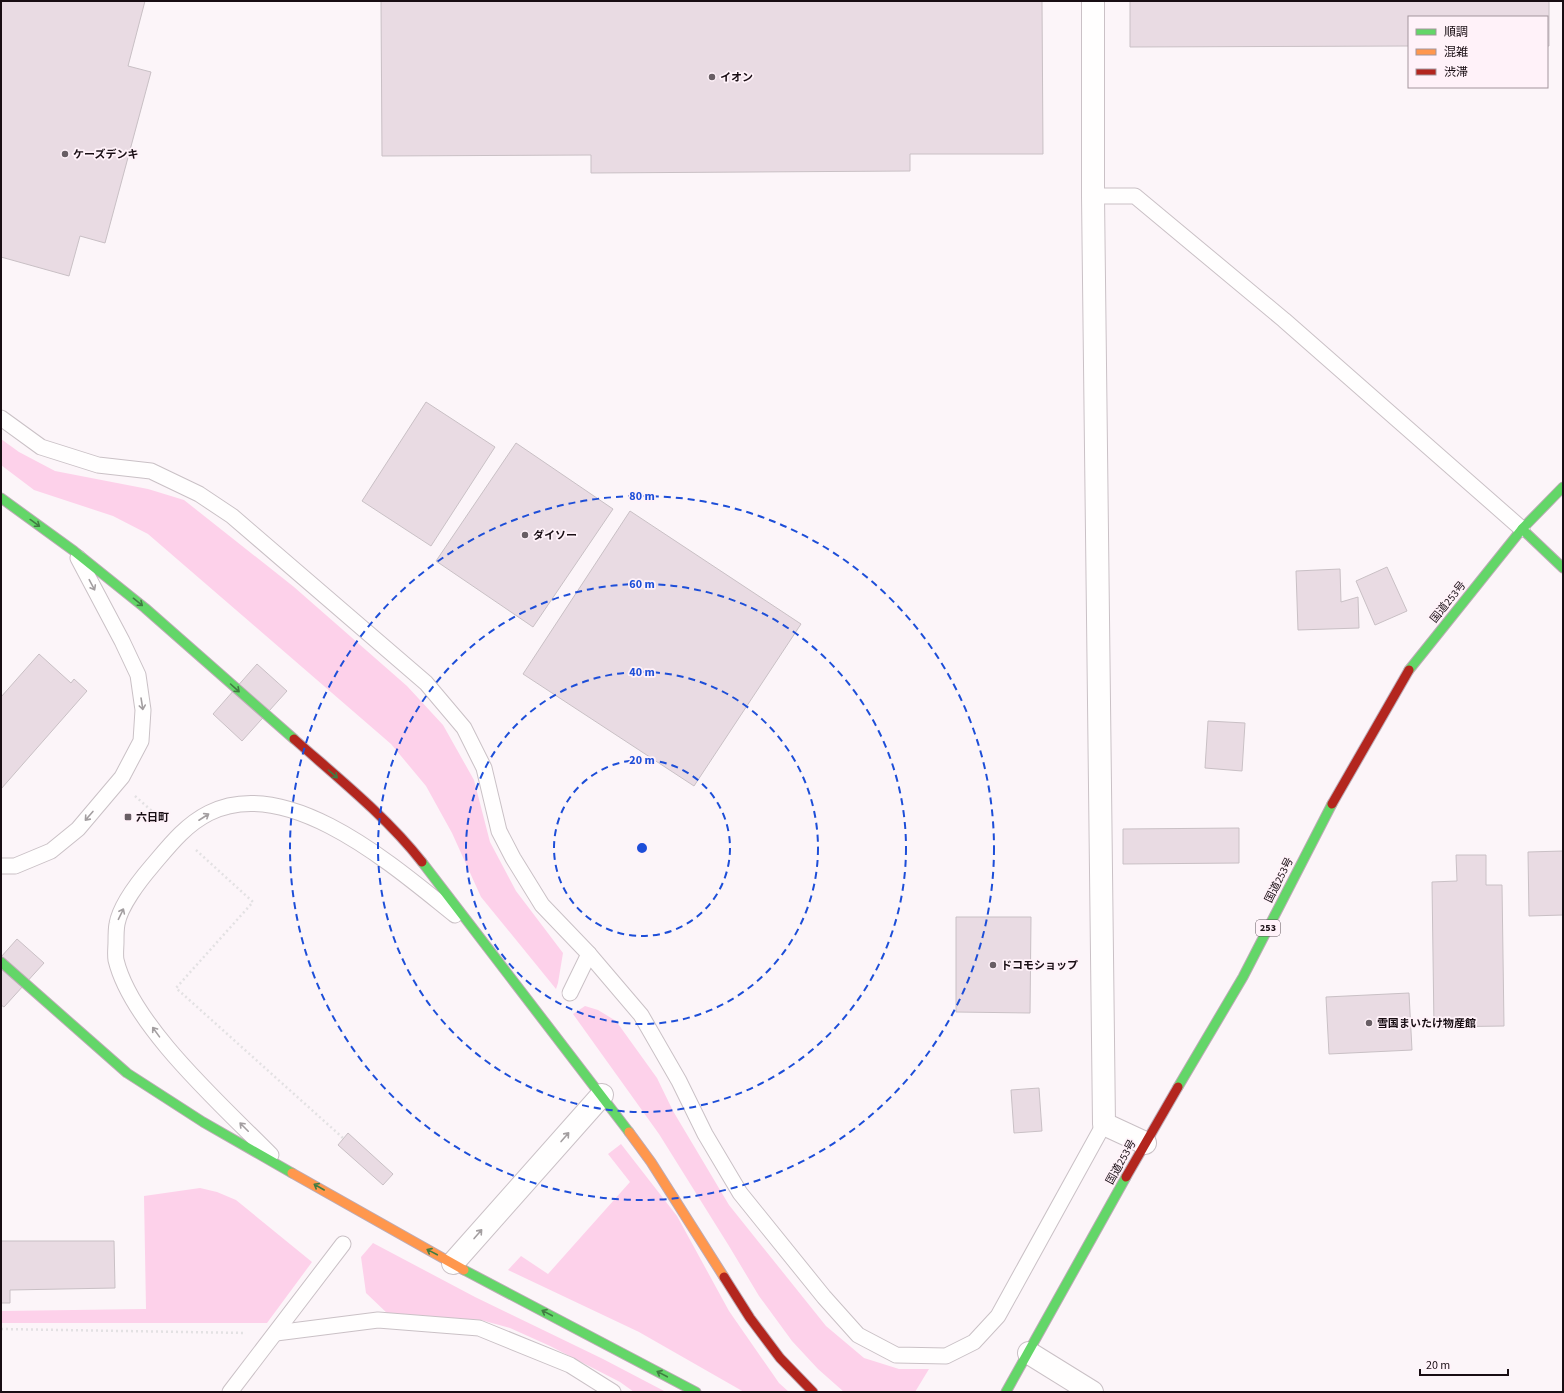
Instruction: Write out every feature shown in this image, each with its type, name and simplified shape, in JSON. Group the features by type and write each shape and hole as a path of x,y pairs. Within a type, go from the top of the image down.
{"highway":[{"name":"国道253号","path":"1006,1392 1145,1143 1243,977 1321,823 1405,675 1522,529 1563,487"},
{"path":"2,499 74,551 145,608 349,788 410,847 602,1095 651,1162 750,1318 780,1358 813,1392"},
{"path":"1522,529 1563,568"},
{"path":"1,962 127,1073 203,1122 453,1263 696,1392"}],"street":[{"path":"1093,1 1093,196 1104,1124 1145,1143"},
{"path":"453,1263 602,1095"},
{"path":"1029,1353 1092,1392"}],"lane":[{"path":"1093,196 1135,196 1284,320 1522,529"},
{"path":"1,418 41,447 98,465 151,471 199,494 232,516 426,683 464,728 484,768 499,831 513,858 542,905 589,954 641,1015 679,1081 705,1134 740,1193 824,1297 858,1335 896,1356 946,1356 974,1342 998,1316 1104,1124"},
{"path":"1,866 15,866 51,851 78,829 122,777 141,741 143,710 138,675 122,640 74,551"},
{"path":"281,1165 198,1081 160,1038 129,995 116,958 117,923 134,887 179,835 210,813 247,802 288,809 334,827 382,858 475,931"},
{"path":"570,993 589,954"},
{"path":"230,1392 343,1244"},
{"path":"276,1333 378,1320 479,1328 570,1365 613,1392"}],"path":[{"path":"134,795 252,902 176,988 343,1138"},
{"path":"1,1330 276,1333"}],"shaded area":[{"path":"1,439 19,452 55,471 148,489 184,500 294,587 407,686 443,725 474,780 490,842 516,891 563,953 556,989 481,897 452,833 426,786 391,744 148,534 113,516 34,490 1,465"},
{"path":"585,1006 598,1010 616,1021 657,1078 673,1111 729,1205 826,1326 864,1358 899,1369 929,1369 915,1392 844,1392 818,1369 792,1341 759,1296 659,1134 573,1014"},
{"path":"621,1144 677,1216 729,1311 779,1383 789,1392 744,1392 639,1332 508,1270 521,1256 548,1274 630,1182 608,1154"},
{"path":"200,1188 217,1192 236,1200 312,1262 267,1323 1,1323 1,1311 146,1309 144,1196"},
{"path":"373,1243 475,1297 603,1359 666,1392 634,1392 620,1382 550,1346 510,1328 481,1320 388,1314 366,1293 361,1257"}],"building":[{"name":"ケーズデンキ","path":"1,1 145,1 128,66 151,72 105,243 80,236 69,276 1,257"},
{"name":"イオン","path":"381,1 1042,1 1043,154 910,154 910,171 591,173 591,155 382,156"},
{"path":"1130,1 1549,1 1549,46 1548,16 1408,16 1408,46 1130,47"},
{"path":"426,402 495,447 431,546 362,501"},
{"name":"ダイソー","path":"516,443 613,509 533,627 436,561"},
{"path":"630,511 801,624 694,786 523,674"},
{"path":"1387,567 1407,611 1375,625 1356,581"},
{"path":"1340,569 1341,602 1358,597 1359,628 1298,630 1296,571"},
{"path":"39,654 71,683 74,679 87,691 1,789 1,697"},
{"path":"257,664 287,691 242,741 213,714"},
{"path":"1208,721 1245,723 1242,771 1205,768"},
{"path":"1239,828 1239,863 1123,864 1123,829"},
{"path":"1563,851 1563,915 1529,916 1528,852"},
{"path":"1456,855 1486,855 1486,885 1502,885 1504,1026 1434,1027 1432,882 1457,881"},
{"name":"ドコモショップ","path":"956,917 1031,917 1030,1013 956,1012"},
{"path":"17,939 44,963 4,1007 1,1005 1,957"},
{"name":"雪国まいたけ物産館","path":"1409,993 1412,1050 1329,1054 1326,997"},
{"path":"1039,1088 1042,1131 1014,1133 1011,1090"},
{"path":"348,1133 393,1174 383,1185 338,1145"},
{"path":"1,1241 114,1241 115,1288 10,1290 10,1303 1,1303"}],"traffic: fast":[{"path":"1409,670 1522,529 1563,487"},
{"path":"1,498 74,551 145,608 294,739"},
{"path":"1522,529 1563,568"},
{"path":"1178,1087 1243,977 1332,804"},
{"path":"422,862 629,1132"},
{"path":"1,962 127,1073 203,1122 292,1173"},
{"path":"1006,1392 1126,1177"},
{"path":"464,1270 696,1392"}],"traffic: slow":[{"path":"629,1132 651,1162 724,1277"},
{"path":"292,1173 464,1270"}],"traffic: jam":[{"path":"1332,804 1409,670"},
{"path":"294,739 377,813 422,862"},
{"path":"1126,1177 1178,1087"},
{"path":"724,1277 750,1318 780,1358 813,1392"}],"place":[{"name":"イオン","path":"712,77"},
{"name":"ケーズデンキ","path":"65,154"},
{"name":"ダイソー","path":"525,535"},
{"name":"六日町","path":"128,817"},
{"name":"ドコモショップ","path":"993,965"},
{"name":"雪国まいたけ物産館","path":"1369,1023"}]}
